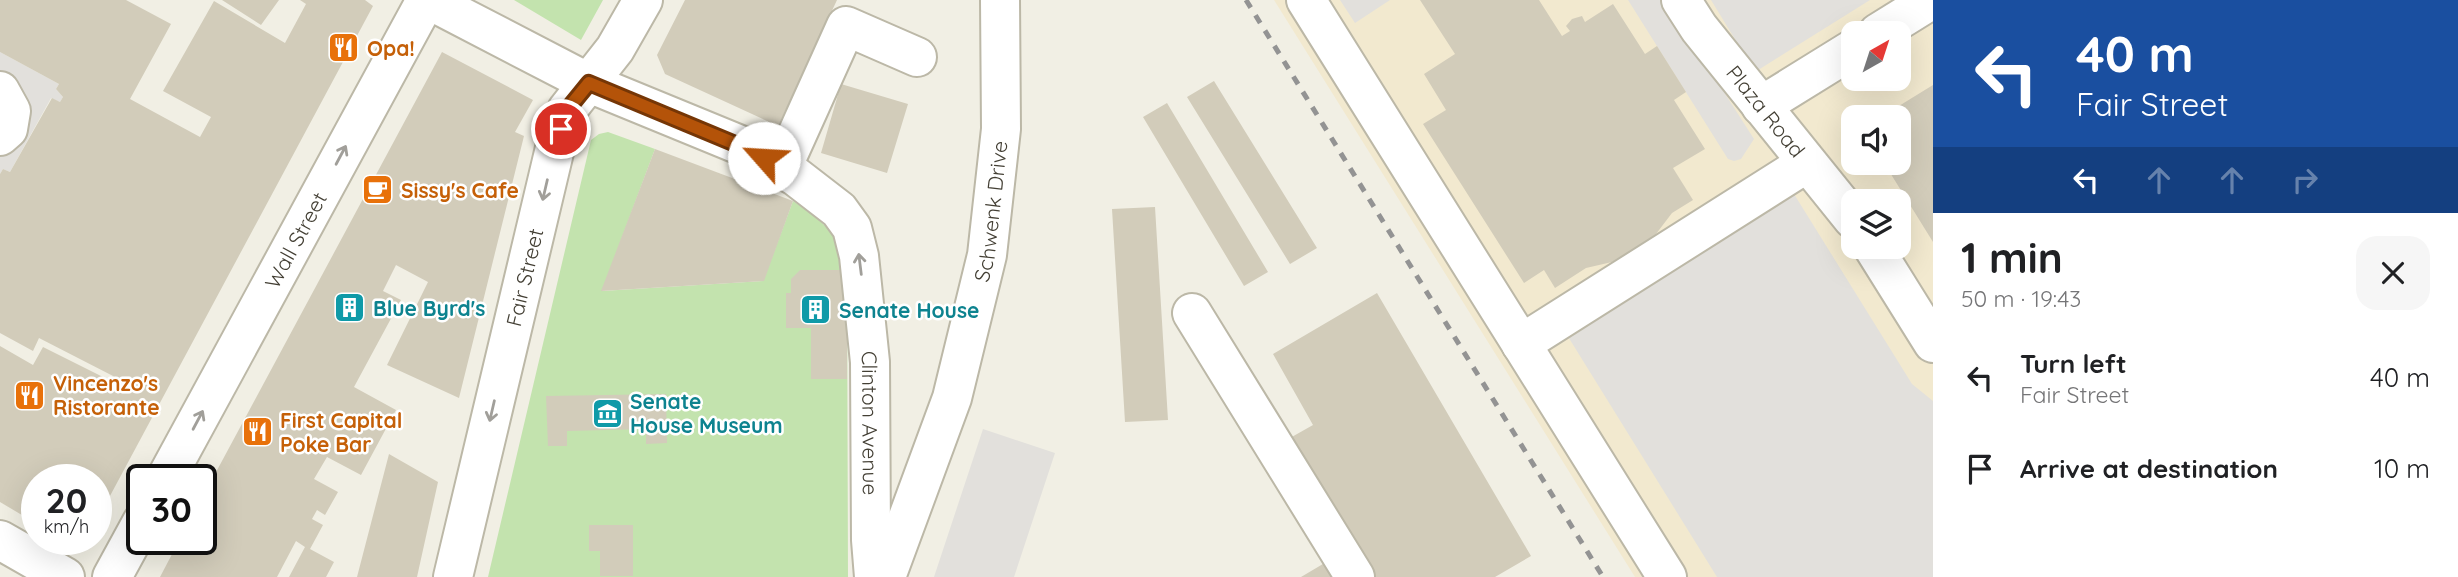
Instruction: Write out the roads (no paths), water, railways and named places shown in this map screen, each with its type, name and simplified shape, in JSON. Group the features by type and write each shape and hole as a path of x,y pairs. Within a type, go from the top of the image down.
{"street":[{"path":"428,0 589,83 745,148 782,168 846,26 917,57"},
{"name":"Wall Street","path":"174,464 428,0"},
{"name":"Fair Street","path":"453,577 555,148 567,110 615,49 643,0"},
{"name":"Schwenk Drive","path":"886,577 952,398 987,255 1001,128 1000,0"},
{"name":"Plaza Road","path":"1681,0 1699,28 1841,204"},
{"path":"1897,21 1931,0"},
{"path":"1314,3 1521,344 1667,577"},
{"path":"1761,106 1841,56"},
{"path":"0,91 11,111 8,129 0,136"},
{"path":"1521,344 1807,163"},
{"name":"Clinton Avenue","path":"782,168 839,210 852,228 859,256 870,362 871,540 874,577"},
{"path":"1880,259 1933,343"},
{"path":"1192,313 1354,577"},
{"path":"0,540 65,577"},
{"path":"112,577 126,552"}],"railway":[{"path":"1246,0 1603,577"}],"place":[{"name":"Opa!","path":"344,48"},
{"name":"Sissy's Cafe","path":"378,190"},
{"name":"Blue Byrd's","path":"350,308"},
{"name":"Senate House","path":"816,310"},
{"name":"Vincenzo's Ristorante","path":"30,395"},
{"name":"Senate House Museum","path":"607,413"},
{"name":"First Capital Poke Bar","path":"257,432"}]}
